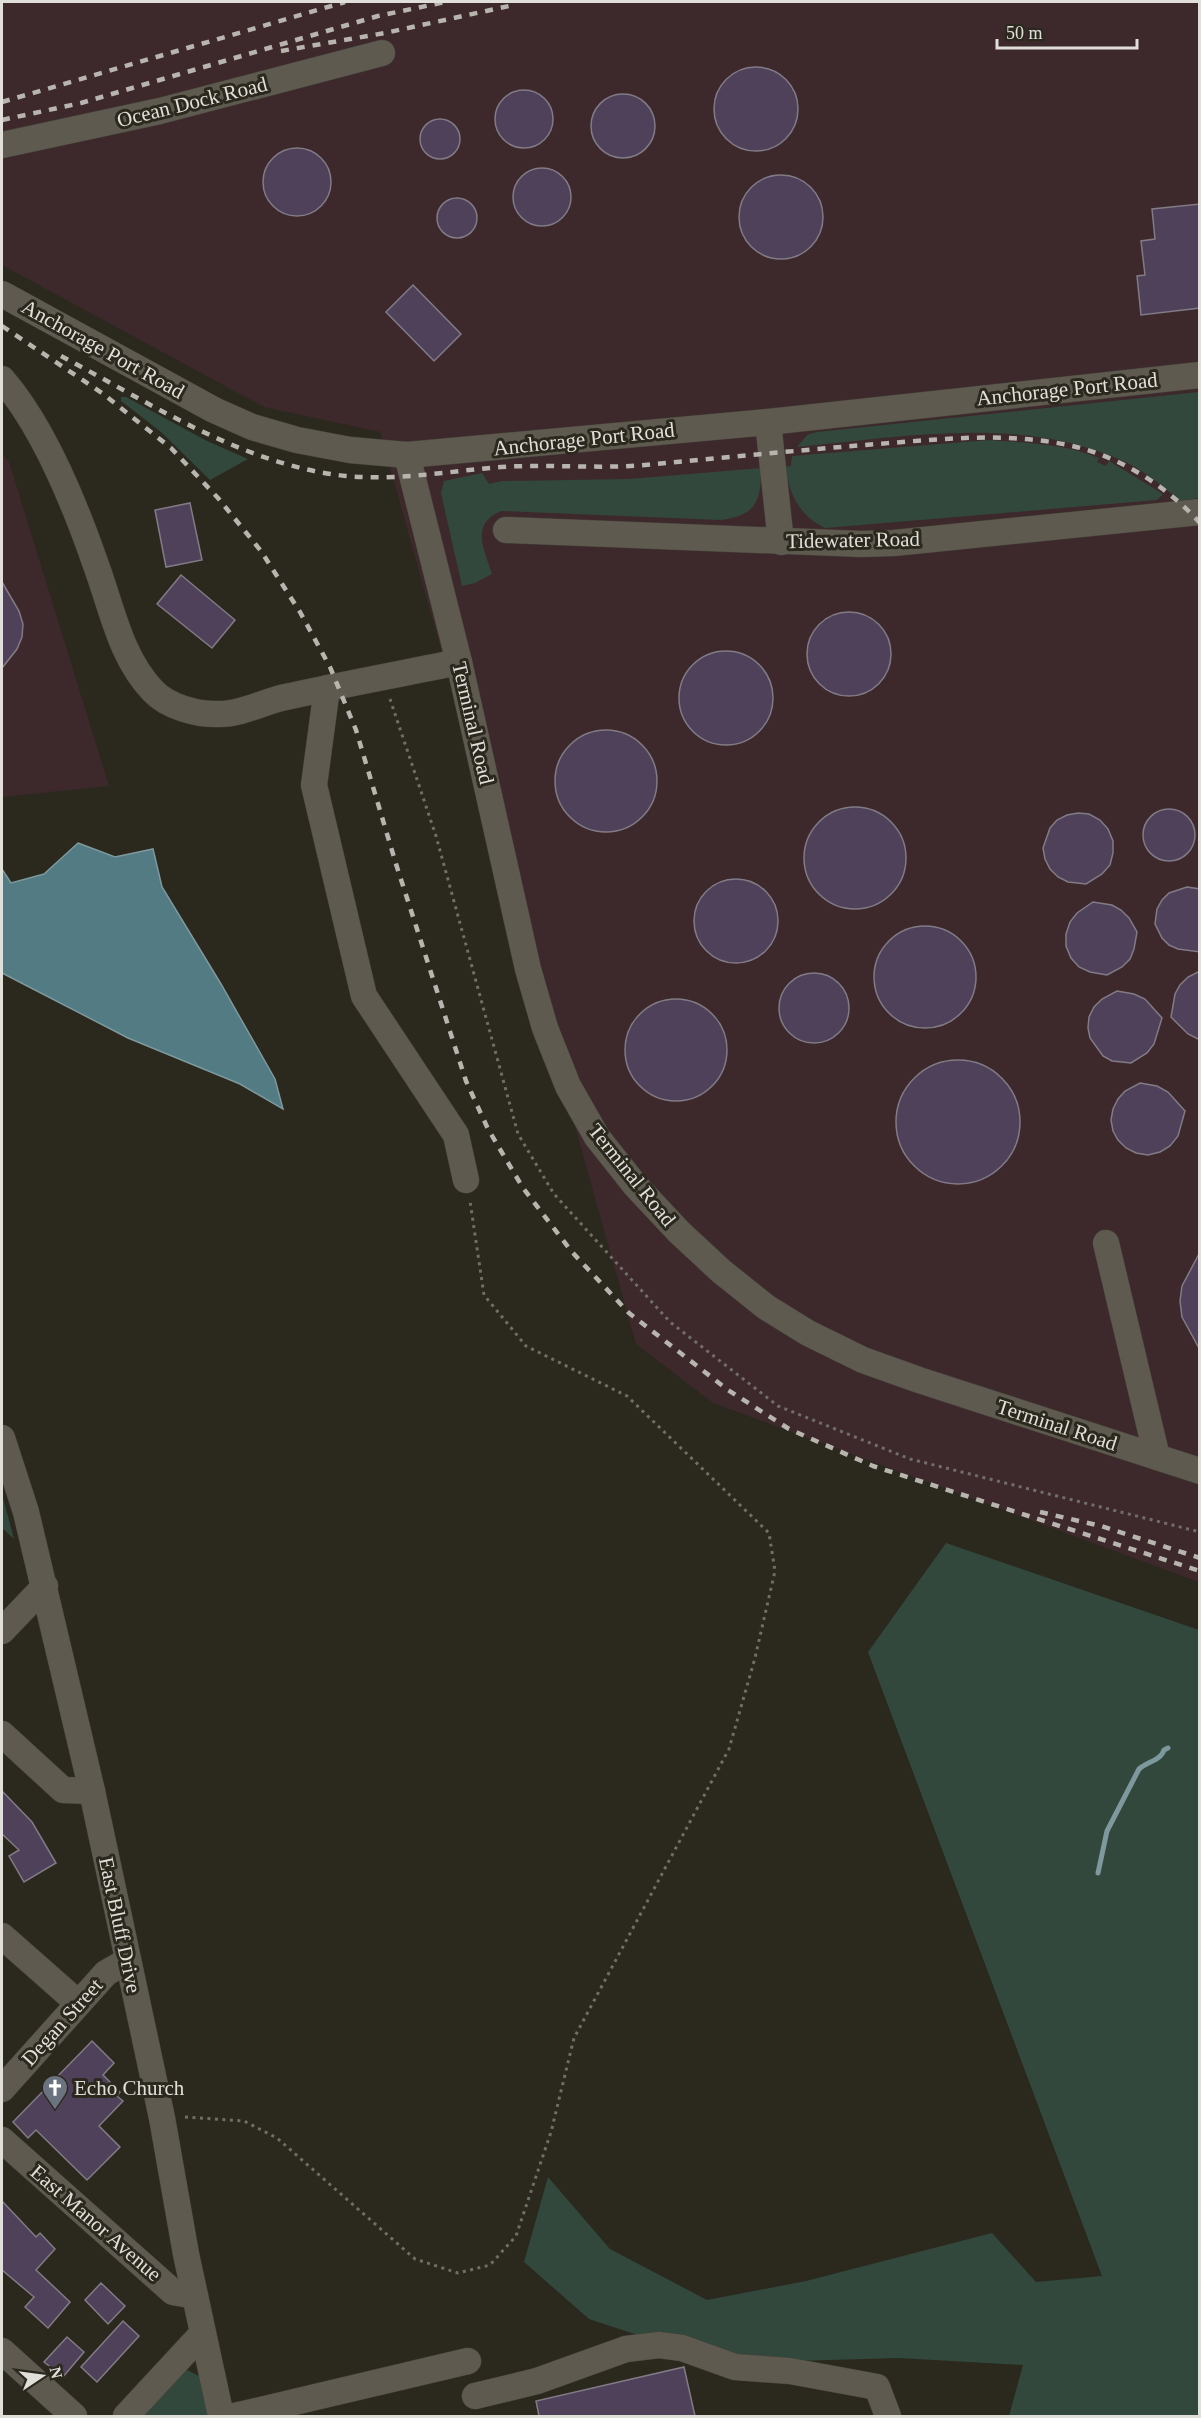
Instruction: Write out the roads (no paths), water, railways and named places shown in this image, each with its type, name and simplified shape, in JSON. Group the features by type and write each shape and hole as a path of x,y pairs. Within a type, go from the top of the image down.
{"street":[{"name":"Ocean Dock Road","path":"2,145 160,111 382,53"},
{"name":"Anchorage Port Road","path":"2,294 214,410 252,427 297,440 350,450 407,455 768,422 1200,375"},
{"path":"2,378 27,414 64,484 82,525 123,642 137,671 154,692 176,706 198,712 222,714 327,688 459,662"},
{"path":"768,422 781,542"},
{"name":"Terminal Road","path":"407,455 459,662 528,969 545,1028 568,1086 597,1137 635,1185 679,1232 721,1271 766,1307 808,1333 863,1360 919,1380 1200,1471"},
{"name":"Tidewater Road","path":"506,530 781,542 894,543 1200,512"},
{"path":"327,688 314,784 364,996 456,1135 466,1180"},
{"path":"1106,1243 1156,1457"},
{"name":"East Bluff Drive","path":"2,1438 26,1512 45,1586 92,1791 162,2118 202,2334 221,2416"},
{"path":"2,1631 45,1586"},
{"path":"2,1734 63,1790 92,1791"},
{"path":"2,1936 78,2003"},
{"name":"Degan Street","path":"2,2090 106,1973 127,1961"},
{"name":"East Manor Avenue","path":"2,2140 173,2292 195,2296"},
{"path":"126,2416 202,2334"},
{"path":"475,2396 537,2381 626,2349 660,2345 682,2348 735,2367 790,2371 877,2387 888,2416"},
{"path":"2,2351 74,2416"},
{"path":"236,2416 468,2361"}],"water":[{"path":"78,843 115,857 153,849 162,887 275,1079 283,1109 240,1084 128,1038 2,973 2,869 11,883 44,874"}],"waterway":[{"path":"1098,1873 1107,1831 1139,1769 1157,1759 1168,1748"}],"railway":[{"path":"2,102 345,2"},
{"path":"2,120 81,103 378,16 445,2"},
{"path":"281,51 385,33 509,6"},
{"path":"2,326 102,393 171,448 218,498 261,551 300,612 330,667 356,730 396,864 466,1081 488,1129 523,1188 572,1252 629,1313 728,1390 789,1429 873,1466 1200,1571"},
{"path":"61,356 164,412 235,446 308,470 346,476 405,476 519,466 627,466 925,440 1021,439 1068,445 1105,456 1156,484 1187,509 1200,523"},
{"path":"1040,1512 1101,1526 1200,1558"}],"place":[{"name":"Echo Church","path":"55,2111"}]}
